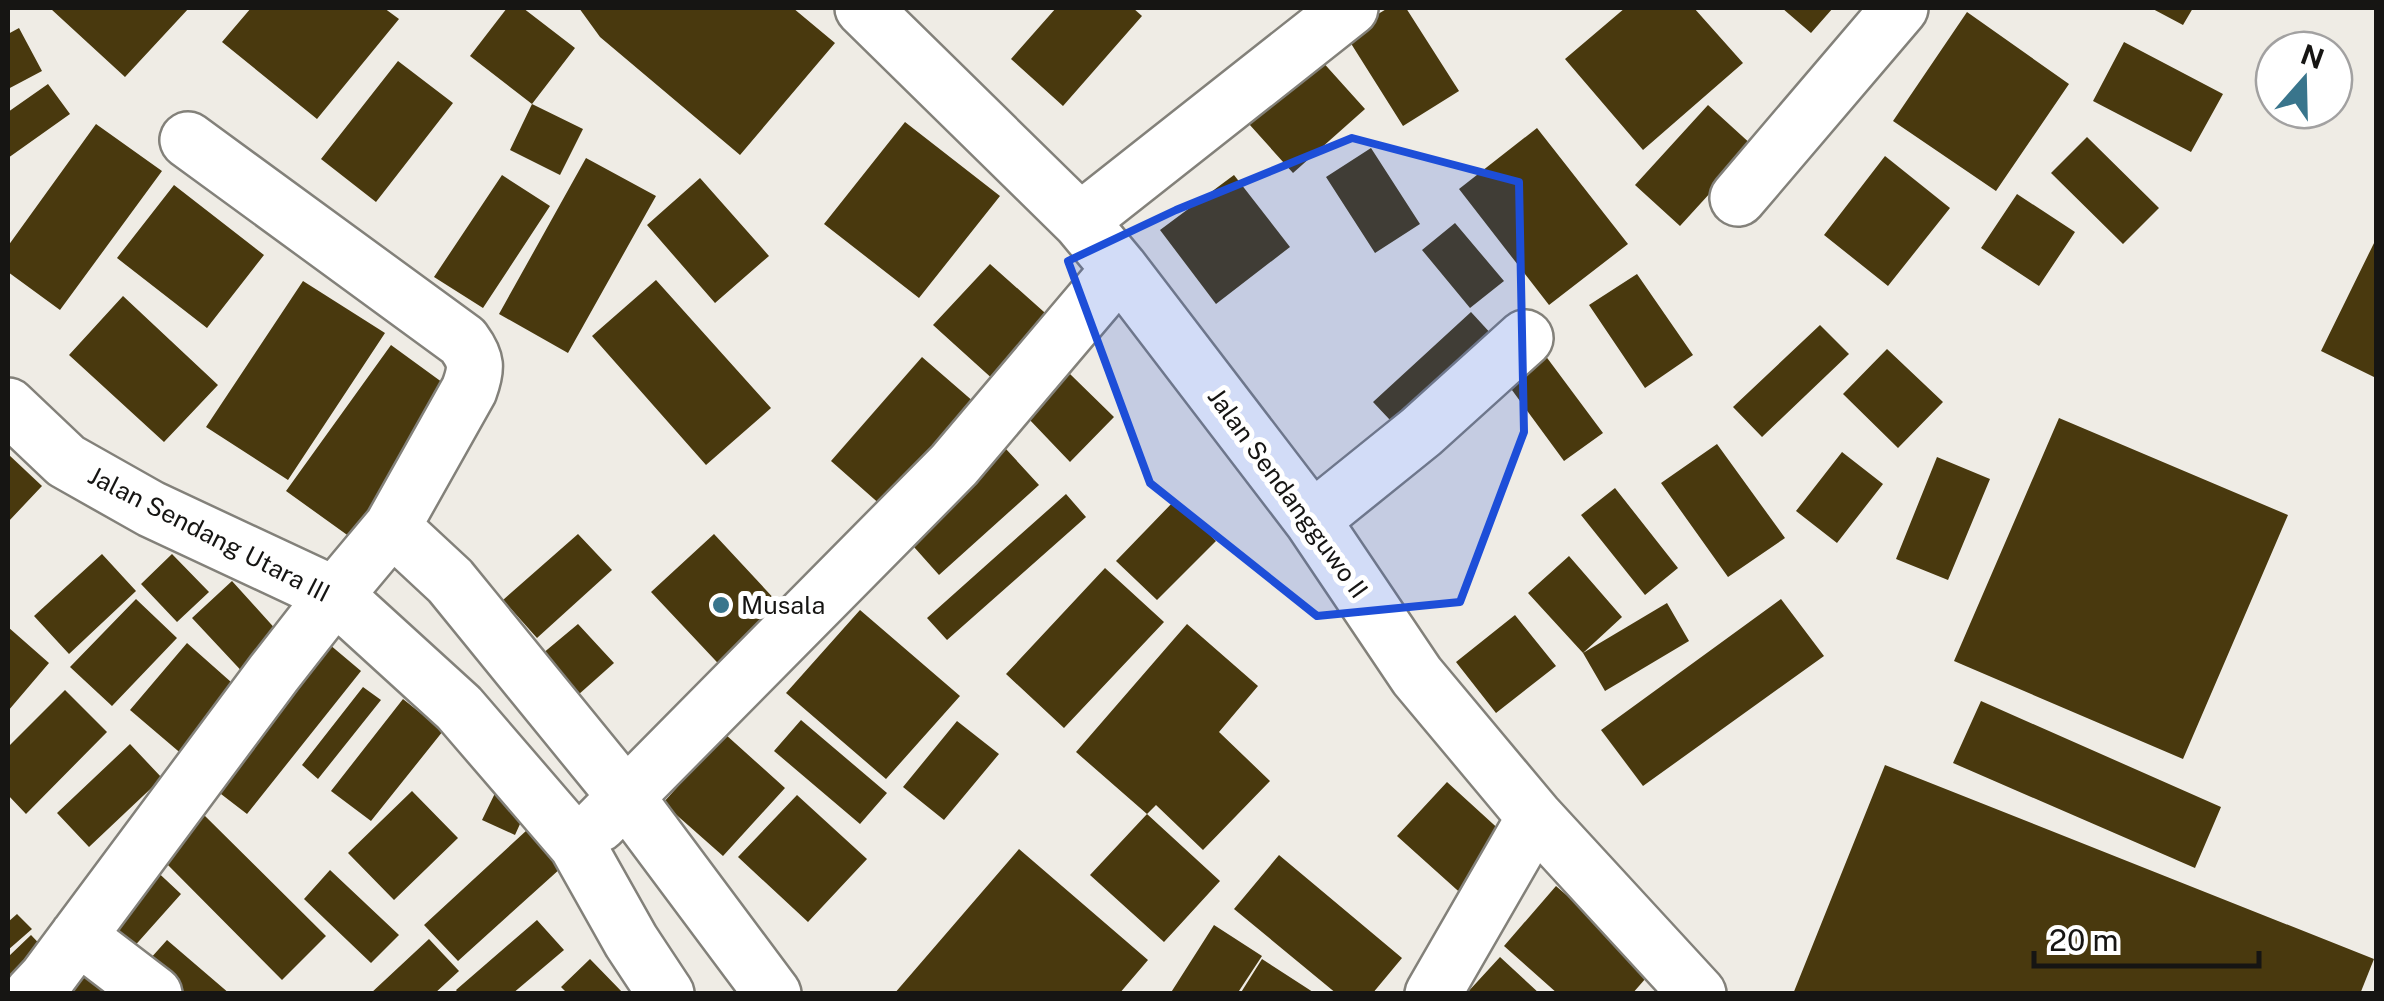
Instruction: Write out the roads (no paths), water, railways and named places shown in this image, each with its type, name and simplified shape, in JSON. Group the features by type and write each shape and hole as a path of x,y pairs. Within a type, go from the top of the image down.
{"street":[{"name":"Jalan Sendangguwo II","path":"862,8 1080,221 1312,520 1417,676 1535,817 1698,994"},
{"path":"1080,221 1350,8"},
{"path":"1738,198 1900,8"},
{"path":"32,994 335,595 392,527 476,372 474,355 463,341 188,140"},
{"path":"577,844 954,465 1120,269"},
{"path":"1312,520 1421,432 1525,338"},
{"name":"Jalan Sendang Utara III","path":"8,406 66,461 152,510 335,595 459,708 577,844 631,941 666,994"},
{"path":"392,527 450,581 626,798 773,994"},
{"path":"1433,994 1535,817"},
{"path":"78,936 154,994"}],"place":[{"name":"Musala","path":"721,605"}]}
